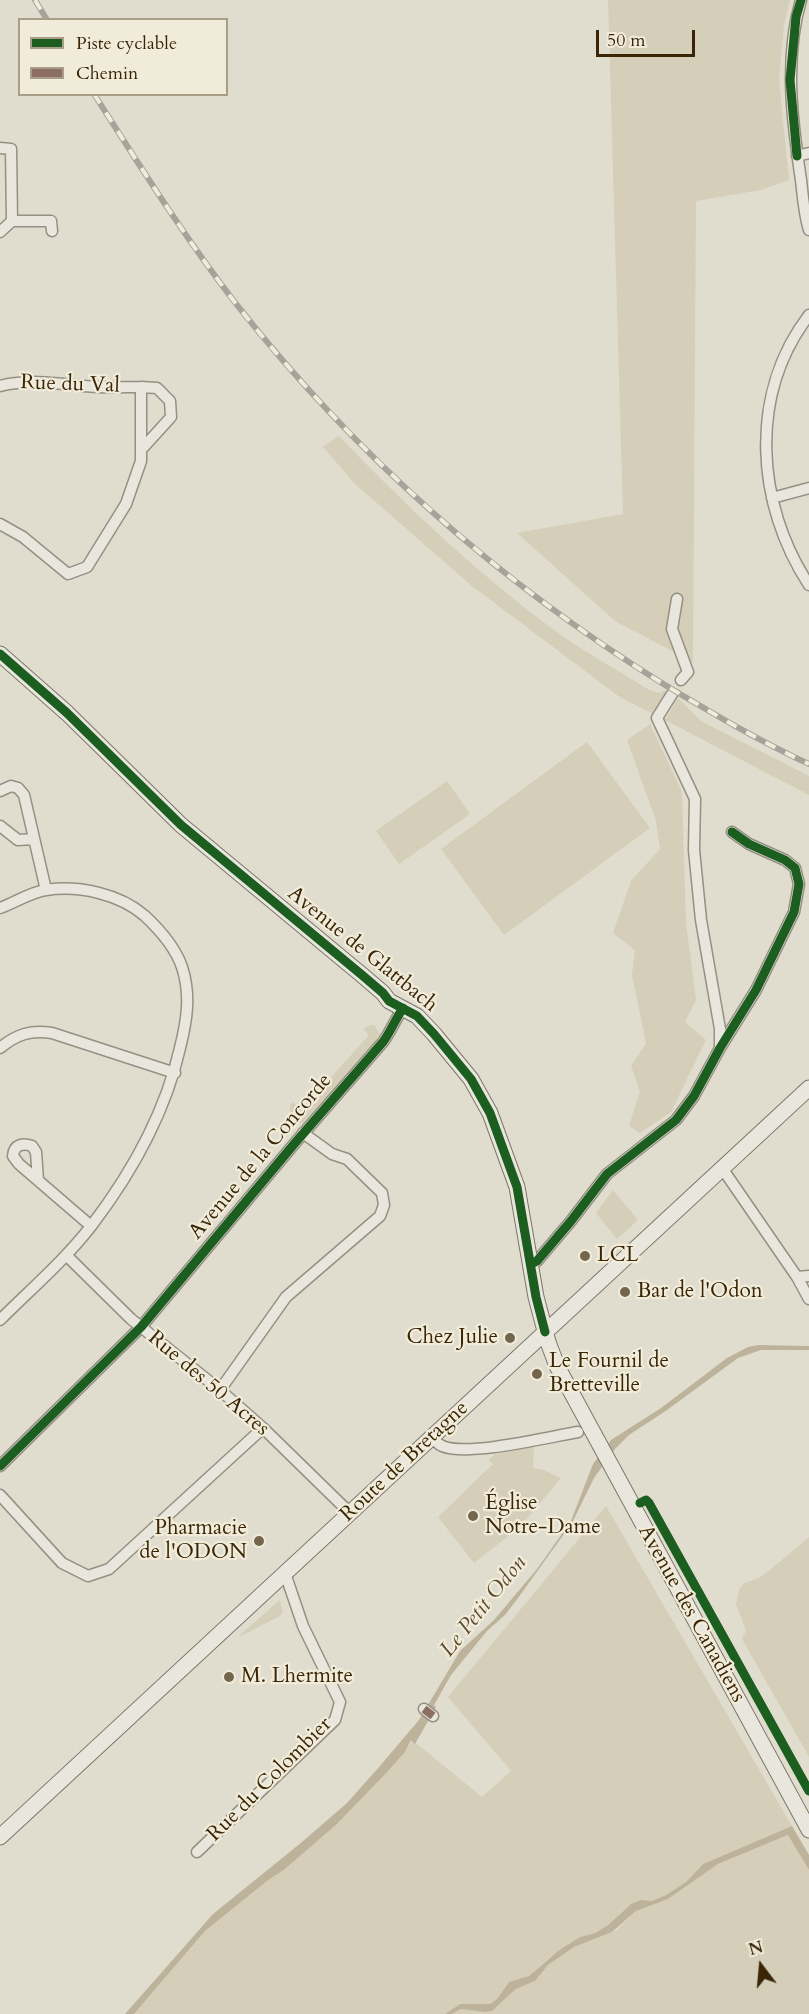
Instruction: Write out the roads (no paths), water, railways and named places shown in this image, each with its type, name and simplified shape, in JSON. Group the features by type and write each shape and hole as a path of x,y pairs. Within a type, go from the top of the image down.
{"main road":[{"name":"Avenue de Glattbach","path":"0,654 67,713 181,825 362,975 389,1001 420,1019 471,1079 490,1113 517,1187 545,1332"},
{"name":"Route de Bretagne","path":"0,1837 809,1088"},
{"name":"Avenue des Canadiens","path":"545,1332 557,1366 809,1830"}],"street":[{"path":"801,0 796,17 790,80 797,156 809,230"},
{"path":"0,148 12,148 12,221"},
{"path":"797,156 809,153"},
{"path":"0,232 12,221 51,221 52,231"},
{"path":"809,315 781,363 770,399 765,447 778,523 787,546 809,585"},
{"name":"Rue du Val","path":"0,386 58,382 85,386 158,388 170,401 171,417 141,450"},
{"name":"Rue du Val","path":"0,524 23,537 68,574 87,567 126,504 141,461 141,387"},
{"path":"772,498 809,488"},
{"path":"677,599 672,629 688,672 681,681"},
{"path":"672,694 657,718 695,799 694,850 708,962 720,1029 720,1048"},
{"path":"0,791 11,786 18,788 24,795 46,890"},
{"path":"0,826 18,840 34,839"},
{"path":"531,1264 537,1261 564,1230 598,1183 676,1120 694,1096 756,990 794,912 799,885 795,868 785,860 749,844 732,832"},
{"path":"0,908 46,890 85,890 122,901 139,911 170,944 182,966 187,989 188,1014 175,1073 160,1115 134,1166 91,1226 66,1256 0,1320"},
{"name":"Avenue de la Concorde","path":"3,1463 141,1327 303,1133 383,1042 391,1031 392,1023 403,1008"},
{"path":"0,1048 23,1033 37,1031 52,1033 175,1073"},
{"path":"220,1390 286,1297 380,1216 383,1210 382,1193 347,1159 332,1154 303,1133"},
{"path":"722,1168 797,1277 809,1299"},
{"path":"38,1180 91,1226"},
{"name":"Rue des 50 Acres","path":"66,1256 141,1327 220,1390 263,1428 350,1513"},
{"path":"797,1277 809,1276"},
{"path":"0,1496 62,1563 88,1576 109,1569 263,1428"},
{"path":"432,1437 444,1447 492,1448 578,1432"},
{"name":"Rue du Colombier","path":"197,1852 335,1720 340,1702 299,1617 285,1573"},
{"path":"424,1708 433,1716"}],"railway":[{"path":"35,0 46,18"},
{"path":"95,96 181,228 237,305 331,414 434,514 489,560 605,646 718,716 809,764"}],"place":[{"name":"LCL","path":"585,1256"},
{"name":"Bar de l'Odon","path":"625,1292"},
{"name":"Chez Julie","path":"510,1338"},
{"name":"Le Fournil de Bretteville","path":"537,1374"},
{"name":"Église Notre-Dame","path":"473,1516"},
{"name":"Pharmacie de l'ODON","path":"259,1541"},
{"name":"M. Lhermite","path":"229,1677"}],"water label":[{"name":"Le Petit Odon","path":"484,1607"}]}
